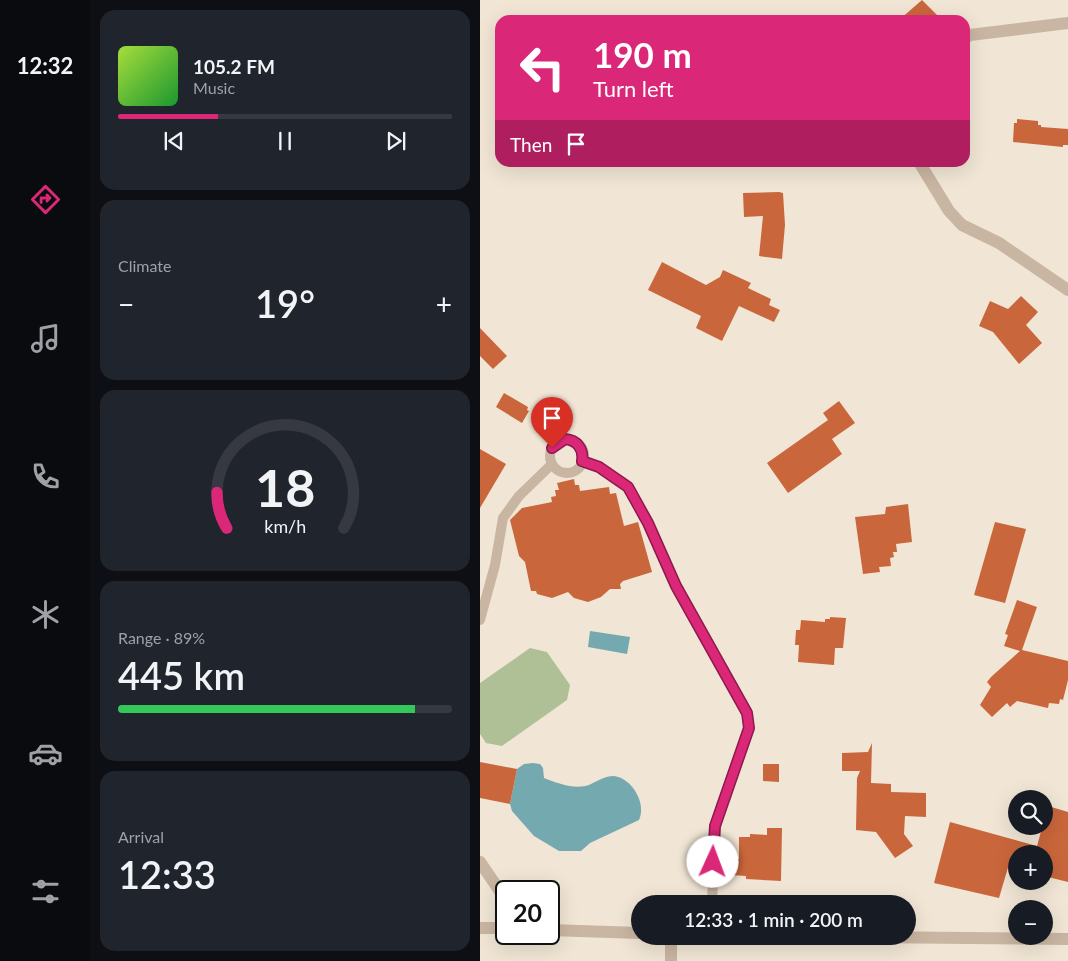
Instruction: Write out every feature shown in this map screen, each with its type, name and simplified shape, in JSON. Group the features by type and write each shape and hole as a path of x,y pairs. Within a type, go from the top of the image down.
{"street":[{"path":"970,35 1068,23"},
{"path":"922,167 949,211 962,225 999,243 1068,290"},
{"path":"480,862 495,884"},
{"path":"480,928 495,928"},
{"path":"560,930 631,933"},
{"path":"916,938 1068,939"},
{"path":"671,945 671,961"}],"lane":[{"path":"565,439 580,445 583,456 576,470 565,473 552,464 550,453 552,448 565,439"},
{"path":"582,461 599,467 628,487 648,523 676,586 747,713 749,728 715,826 712,895"},
{"path":"480,620 495,565 503,518 519,496 552,464"}],"green space":[{"path":"530,648 547,652 570,685 567,700 502,746 486,743 480,734 480,683"}],"water":[{"path":"590,631 630,637 627,654 588,647"},
{"path":"524,764 540,764 543,768 544,778 560,784 578,787 589,785 611,776 627,781 639,800 641,814 639,820 590,843 581,851 559,851 534,836 512,811 510,804 517,769"}],"building":[{"path":"922,0 937,15 905,15"},
{"path":"1017,119 1038,121 1038,125 1041,125 1041,127 1068,129 1068,145 1063,145 1063,147 1013,142 1014,123 1017,123"},
{"path":"743,193 783,193 785,225 782,259 759,256 763,216 744,217"},
{"path":"662,262 706,285 720,277 723,270 751,283 748,288 771,299 769,305 780,310 774,322 739,306 722,341 696,328 701,316 648,290"},
{"path":"1021,296 1038,312 1026,325 1042,343 1019,364 993,332 979,326 990,301 1008,309"},
{"path":"480,328 507,356 493,369 480,356"},
{"path":"504,393 528,407 527,410 529,411 522,423 496,407"},
{"path":"839,401 855,423 832,439 842,454 788,493 767,463 828,420 823,413"},
{"path":"480,449 506,464 480,508"},
{"path":"574,479 575,485 579,485 580,491 609,487 610,494 616,493 624,526 638,522 652,572 623,581 620,584 621,589 610,589 601,597 588,602 574,598 568,592 552,598 537,594 536,591 531,591 525,562 519,556 510,520 522,508 552,502 551,497 556,496 555,490 559,490 557,483"},
{"path":"908,504 912,542 896,544 897,552 893,552 894,557 890,558 891,566 879,567 880,572 863,574 855,517 885,514 886,507"},
{"path":"995,522 1026,529 1005,603 974,595"},
{"path":"1017,600 1037,607 1022,650 1068,661 1068,680 1063,700 1060,699 1059,704 1049,703 1048,708 1017,701 1010,707 1007,703 992,717 980,705 991,687 987,682 1020,651 1004,646 1008,635 1005,634"},
{"path":"830,617 846,618 843,648 835,648 834,665 798,662 799,645 795,645 796,630 800,630 801,620 825,622 825,619 830,619"},
{"path":"872,743 871,783 891,784 891,792 926,793 926,817 905,816 904,834 913,846 895,858 876,832 856,830 857,778 860,771 842,771 842,753 868,752"},
{"path":"480,762 517,769 510,804 480,798"},
{"path":"763,764 779,764 779,782 763,781"},
{"path":"1053,808 1068,812 1068,882 1053,878 1053,845 1037,845 1040,835 1053,835"},
{"path":"950,822 1033,845 1008,845 1008,868 999,898 934,883"},
{"path":"767,828 782,828 781,881 746,879 746,876 730,875 731,859 739,859 739,837 750,837 750,834 767,835"}],"route":[{"path":"552,448 555,444 565,439 575,442 580,445 582,450 582,461 599,467 628,487 648,523 676,586 747,713 749,728 715,826 713,862"}]}
